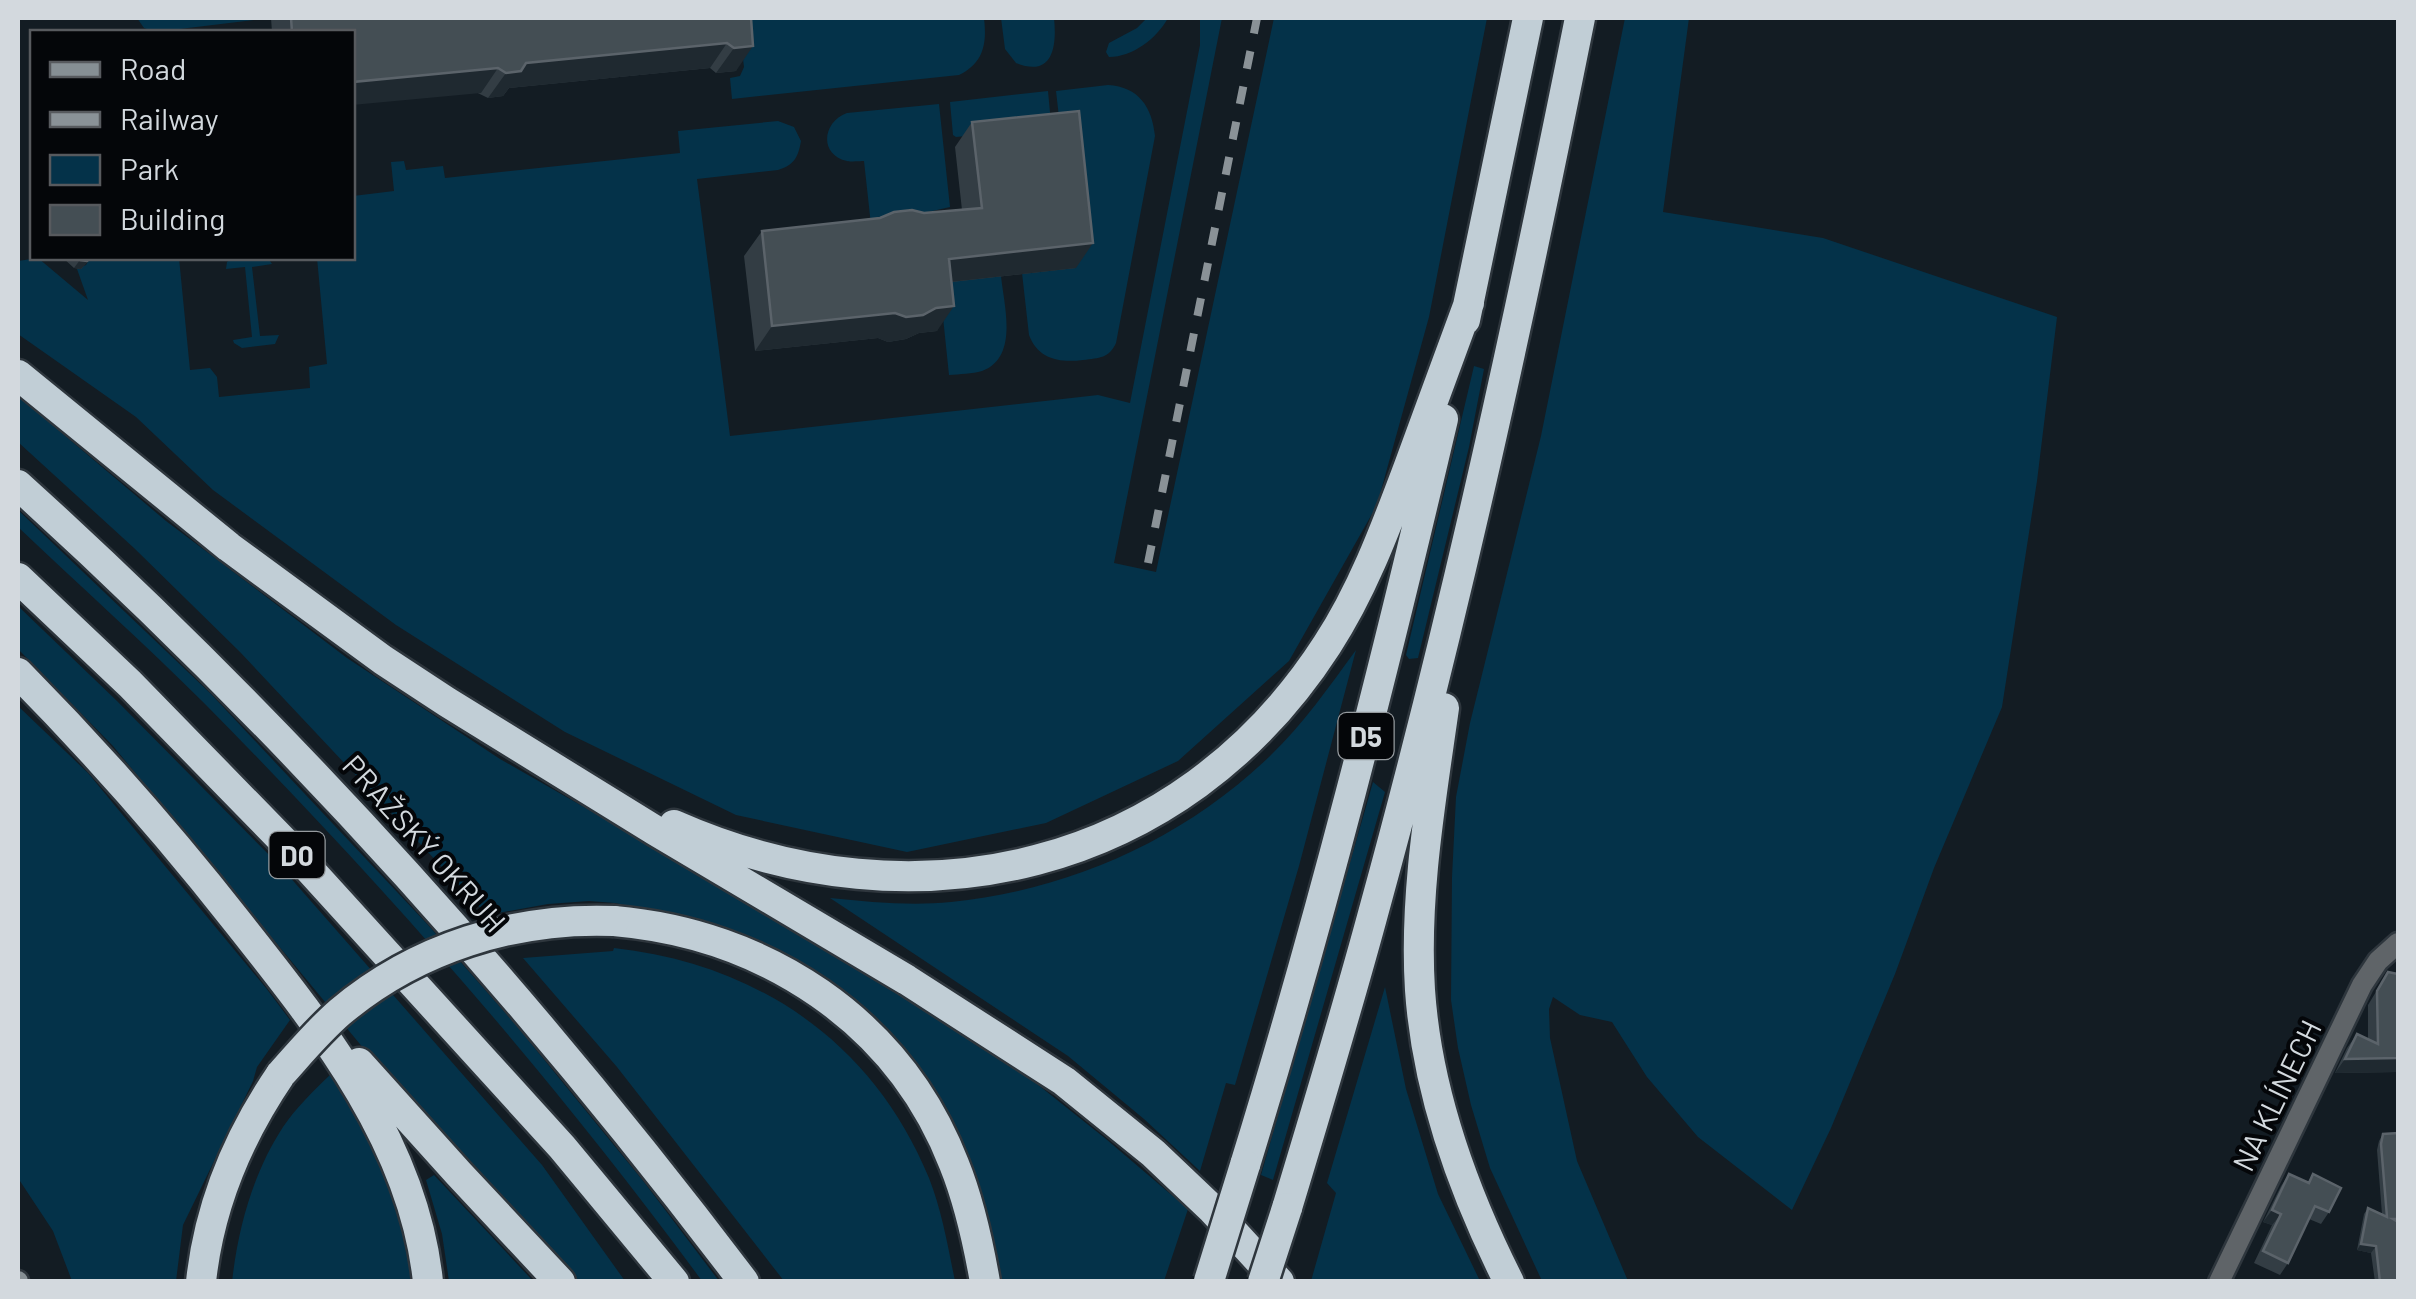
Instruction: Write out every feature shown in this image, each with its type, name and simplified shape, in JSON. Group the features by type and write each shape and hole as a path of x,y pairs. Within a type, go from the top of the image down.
{"highway":[{"name":"D5","path":"1209,1281 1307,957 1358,771 1469,303 1528,18"},
{"name":"D5","path":"1262,1282 1374,910 1468,536 1580,18"},
{"path":"531,752 682,829 749,854 846,874 918,878 987,871 1058,854 1126,826 1176,798 1224,764 1288,698 1328,643 1387,525 1469,303"},
{"path":"18,375 160,493 300,601 447,702 907,980 1064,1081 1153,1153 1212,1209 1279,1282"},
{"name":"PRAŽSKÝ OKRUH","path":"18,485 172,628 384,847 529,1011 636,1141 744,1282"},
{"path":"1468,536 1428,824 1420,990 1432,1073 1449,1140 1476,1212 1510,1282"},
{"name":"D0","path":"18,578 144,698 291,849 550,1134 674,1282"},
{"path":"18,673 188,860 283,979 560,1282"},
{"path":"200,1282 222,1186 242,1139 281,1074 341,1011 422,959 482,936 576,920 668,927 770,963 812,988 871,1036 926,1108 954,1162 984,1282"},
{"path":"283,979 384,1133 409,1193 428,1282"}],"street":[{"name":"NA KLÍNECH","path":"2219,1282 2362,985 2378,961 2398,943"}],"green space":[{"path":"137,18 271,18 172,30 144,28"},
{"path":"738,18 984,18 985,36 979,58 959,75 732,99 730,78 740,76 744,67"},
{"path":"1001,18 1054,18 1055,39 1045,63 1028,67 1016,63 1005,49"},
{"path":"1147,18 1168,18 1143,45 1127,54 1109,57 1109,43"},
{"path":"1200,18 1222,18 1114,563 1156,572 1274,18 1487,18 1429,317 1377,505 1289,661 1178,761 1046,823 907,852 736,815 565,732 396,625 213,490 136,417 18,334 18,261 40,260 88,300 77,269 89,260 179,260 190,370 210,368 217,377 219,397 310,388 309,367 327,364 317,260 355,260 355,196 394,191 391,162 404,161 406,170 443,166 445,178 680,153 678,131 778,121 794,127 801,141 797,156 788,166 697,179 730,436 1098,395 1130,403 1200,45"},
{"path":"1625,18 1689,18 1663,212 1823,238 2057,317 2037,481 2002,707 1831,1128 1792,1210 1698,1137 1647,1077 1612,1022 1580,1015 1553,997 1549,1009 1550,1038 1577,1161 1628,1281 1542,1281 1490,1168 1458,1048 1451,1000 1456,797 1470,723 1541,436"},
{"path":"1108,85 1128,90 1142,100 1151,116 1155,136 1116,343 1099,358 1058,360 1038,349 1029,335 1022,273 1076,267 1056,91"},
{"path":"1048,91 1048,128 953,135 950,102"},
{"path":"939,104 950,207 871,225 864,161 847,161 832,152 827,138 833,123 847,113"},
{"path":"269,260 272,264 252,267 260,336 279,335 275,344 242,348 234,343 233,340 252,337 245,267 226,269 227,262"},
{"path":"938,269 1001,276 1005,343 994,364 982,371 949,375"},
{"path":"1474,366 1484,369 1469,447 1418,658 1409,659 1406,655"},
{"path":"18,396 166,521 347,658 500,759 917,998 997,1052 1188,1209 1164,1281 993,1281 975,1176 922,1070 863,1011 779,952 744,935 697,920 615,903 548,904 487,915 240,652 18,442"},
{"path":"18,510 210,693 429,926 515,1024 719,1281 702,1281 526,1056 401,911 204,703 18,527"},
{"path":"18,606 281,867 542,1165 625,1281 574,1281 422,1119 113,746 18,649"},
{"path":"1356,650 1235,1085 1226,1083 1200,1171 1068,1056 830,898 921,904 995,896 1039,886 1123,856 1201,812 1270,756"},
{"path":"18,706 88,773 290,1020 257,1067 183,1225 176,1281 72,1281 53,1231 18,1178"},
{"path":"1373,782 1385,792 1273,1180 1261,1175"},
{"path":"614,948 667,957 762,992 804,1018 843,1050 876,1087 905,1130 929,1178 955,1281 784,1281 617,1067 523,958"},
{"path":"1385,987 1406,1089 1438,1194 1480,1281 1311,1281 1336,1193 1327,1183"},
{"path":"330,1075 384,1174 402,1225 413,1281 232,1282 243,1221 263,1163 288,1120"},
{"path":"434,1175 533,1281 449,1281 442,1234 426,1180"}],"building":[{"path":"291,18 751,18 753,46 734,48 727,43 526,63 521,71 506,73 498,68 355,82 355,30 292,30"},
{"path":"1079,111 1093,243 949,259 954,306 936,308 923,315 906,317 895,313 772,326 762,231 880,218 912,210 924,213 982,208 972,122"},
{"path":"2388,972 2398,974 2398,1058 2345,1059 2357,1034 2378,1044 2377,991"},
{"path":"2398,1133 2398,1219 2393,1219 2398,1222 2398,1282 2380,1282 2376,1246 2361,1244 2368,1208 2387,1217 2381,1144 2383,1134"},
{"path":"2289,1174 2309,1183 2313,1174 2341,1188 2329,1212 2315,1206 2288,1263 2263,1251 2281,1214 2272,1210"}],"railway":[{"path":"1148,563 1257,18"}]}
